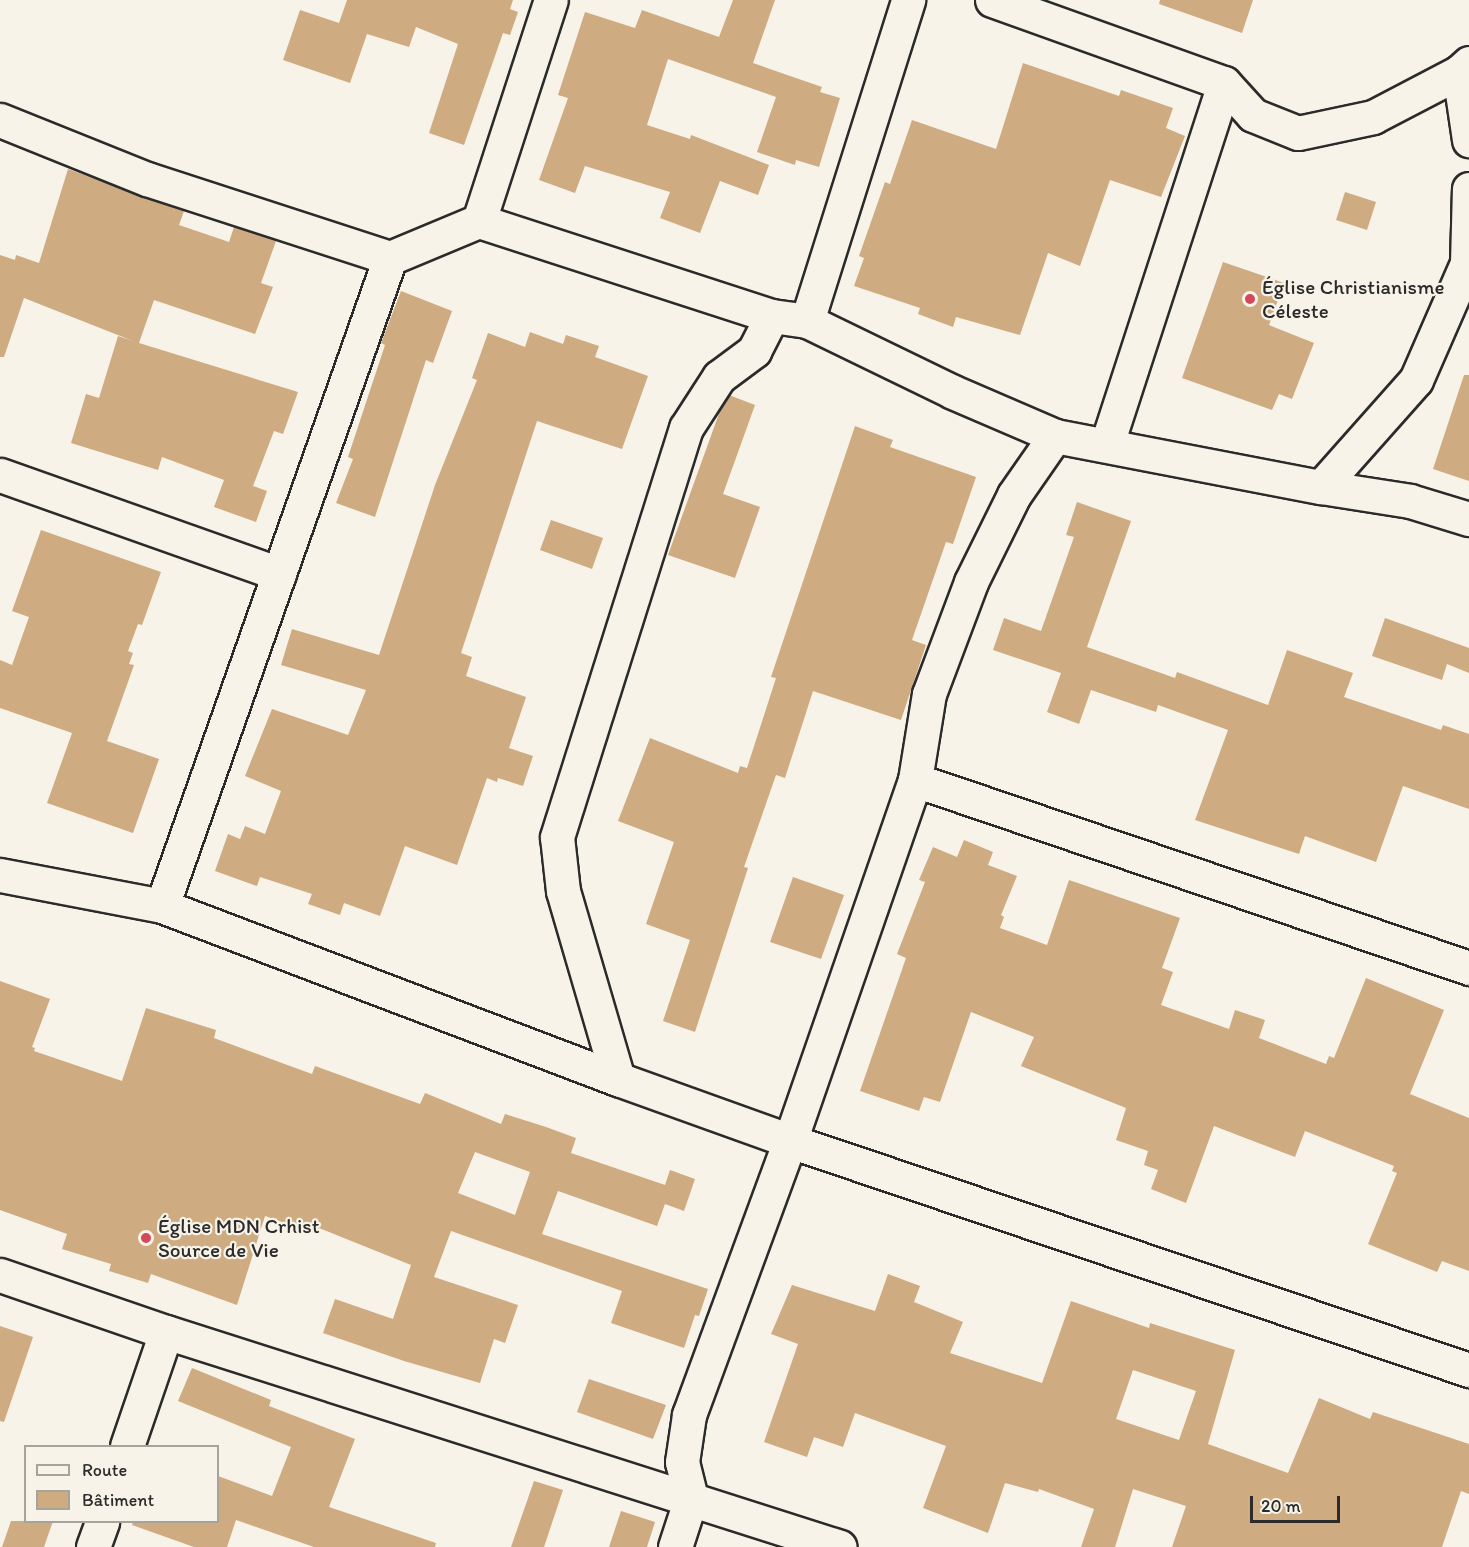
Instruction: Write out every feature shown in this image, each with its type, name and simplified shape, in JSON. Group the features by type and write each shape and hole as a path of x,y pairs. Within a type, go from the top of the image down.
{"street":[{"path":"478,221 551,0"},
{"path":"807,321 908,0"},
{"path":"992,0 1224,83 1253,115 1299,133 1373,117 1464,68 1469,140"},
{"path":"1107,444 1224,83"},
{"path":"0,120 147,179 390,258 478,221 772,316 807,321 953,392 1055,436 1107,444 1321,487 1410,501 1469,519"},
{"path":"1321,487 1416,380 1467,263 1469,189"},
{"path":"162,906 390,258"},
{"path":"618,1079 563,891 557,837 686,428 718,377 754,351 772,316"},
{"path":"675,1547 691,1498 682,1462 689,1415 790,1141 915,780 929,694 971,582 1014,495 1055,436"},
{"path":"0,475 279,573"},
{"path":"915,780 1469,968"},
{"path":"0,874 162,906 618,1079 790,1141 1469,1370"},
{"path":"0,1275 166,1332 840,1547"},
{"path":"127,1445 166,1332"},
{"path":"93,1547 101,1523"}],"building":[{"path":"347,0 513,0 510,9 518,12 510,35 503,33 464,145 429,133 458,44 416,27 409,47 367,34 350,83 283,60 300,10 339,23"},
{"path":"733,0 775,0 753,63 822,87 820,92 840,98 819,167 796,160 795,165 757,152 776,97 668,59 647,125 690,139 691,135 769,165 758,195 720,181 700,233 660,218 670,192 585,166 575,193 539,180 568,98 558,95 585,12 635,28 642,10 719,37"},
{"path":"1160,0 1253,0 1242,33 1159,4"},
{"path":"1023,63 1119,96 1121,90 1173,108 1166,128 1185,136 1161,197 1110,180 1080,266 1048,253 1020,335 956,317 953,327 918,314 920,308 854,286 864,258 859,256 885,182 890,184 912,120 996,149"},
{"path":"68,169 184,211 179,225 229,242 234,227 276,241 261,283 273,287 255,334 154,300 139,343 298,392 283,434 274,431 253,486 267,491 256,522 214,507 224,480 162,457 158,470 71,443 86,394 99,398 118,336 133,341 24,298 4,357 0,357 0,255 15,260 16,255 39,263"},
{"path":"1345,192 1376,202 1367,230 1336,220"},
{"path":"1223,262 1284,283 1269,325 1314,343 1292,399 1279,394 1272,410 1182,378"},
{"path":"401,291 452,311 433,363 426,360 375,517 336,503 353,459 348,457 385,345 381,343"},
{"path":"530,332 563,344 566,335 599,346 595,357 648,376 622,449 537,421 461,653 472,657 466,676 526,697 509,748 533,756 523,786 498,778 497,782 487,778 457,865 405,846 380,916 344,903 340,915 308,904 312,894 260,877 257,886 215,871 228,834 240,839 245,826 265,834 281,791 245,776 272,709 348,735 366,690 281,665 292,629 379,655 435,485 477,380 472,378 488,333 525,347"},
{"path":"1464,375 1469,375 1469,481 1433,469"},
{"path":"729,395 755,405 723,494 760,507 735,578 668,555 721,408"},
{"path":"855,426 893,440 890,447 976,477 953,544 946,542 912,640 926,645 901,720 813,691 785,778 776,775 744,867 748,868 695,1032 663,1021 690,940 646,924 674,842 618,821 650,738 738,773 740,766 747,768 776,678 771,677"},
{"path":"1077,502 1131,521 1087,647 1175,678 1177,672 1268,705 1287,650 1353,673 1344,697 1441,730 1443,725 1469,734 1469,809 1403,786 1376,862 1305,836 1299,854 1195,820 1228,730 1158,705 1156,712 1091,690 1079,724 1047,712 1061,673 993,650 1004,618 1041,631 1074,537 1066,535"},
{"path":"551,520 603,538 592,569 540,550"},
{"path":"41,530 161,572 142,625 138,624 128,651 133,653 129,664 134,665 107,741 159,759 133,833 47,803 72,733 0,708 0,660 12,665 29,617 12,611"},
{"path":"1385,618 1469,648 1469,673 1447,664 1442,680 1372,656"},
{"path":"964,840 993,852 988,865 1017,876 1001,915 1004,917 1000,928 1047,945 1069,880 1180,918 1162,968 1173,972 1161,1005 1229,1029 1235,1010 1265,1020 1259,1038 1326,1064 1329,1056 1334,1058 1366,978 1444,1010 1410,1094 1469,1118 1469,1271 1442,1261 1437,1272 1368,1244 1397,1173 1392,1171 1394,1166 1305,1131 1295,1157 1214,1126 1186,1203 1151,1189 1158,1170 1144,1165 1148,1151 1116,1140 1126,1108 1021,1066 1034,1037 971,1012 940,1102 924,1097 919,1111 860,1091 906,958 897,954 925,882 919,880 933,847 957,857"},
{"path":"793,877 844,895 821,959 770,942"},
{"path":"0,981 50,999 32,1047 35,1048 34,1051 122,1081 146,1008 216,1030 214,1038 312,1074 315,1066 420,1104 425,1093 501,1124 505,1114 546,1127 576,1138 571,1153 665,1185 670,1170 695,1179 684,1211 665,1204 657,1226 558,1191 542,1234 708,1289 699,1316 695,1315 684,1348 611,1323 622,1291 451,1231 434,1277 518,1305 505,1343 494,1339 480,1383 404,1361 323,1333 335,1299 393,1319 411,1265 319,1228 316,1234 265,1216 237,1305 151,1274 148,1283 109,1271 111,1264 62,1249 67,1234 0,1210","holes":["475,1152 530,1172 515,1215 458,1193"]},
{"path":"888,1274 920,1286 914,1302 963,1322 950,1353 1042,1383 1071,1301 1149,1328 1150,1323 1235,1350 1208,1444 1288,1473 1319,1398 1370,1419 1373,1412 1469,1444 1469,1494 1461,1491 1442,1547 1172,1547 1186,1506 1133,1489 1115,1547 1081,1547 1094,1509 1039,1489 1038,1492 1005,1483 988,1533 923,1508 946,1446 855,1413 843,1447 814,1437 807,1457 764,1442 798,1344 771,1334 792,1285 875,1311","holes":["1133,1370 1196,1391 1179,1440 1116,1419"]},
{"path":"0,1326 33,1337 4,1422 0,1421"},
{"path":"192,1368 271,1400 269,1406 355,1439 329,1507 436,1543 435,1547 314,1547 236,1520 227,1547 194,1547 132,1525 132,1523 219,1523 219,1476 272,1496 291,1447 178,1401"},
{"path":"589,1379 666,1405 653,1439 577,1412"},
{"path":"534,1481 563,1490 544,1547 511,1547"},
{"path":"621,1511 655,1522 647,1547 609,1547"},
{"path":"11,1521 52,1523 44,1547 2,1547"}],"place":[{"name":"Église Christianisme Céleste","path":"1250,299"},
{"name":"Église MDN Crhist Source de Vie","path":"146,1238"}]}
